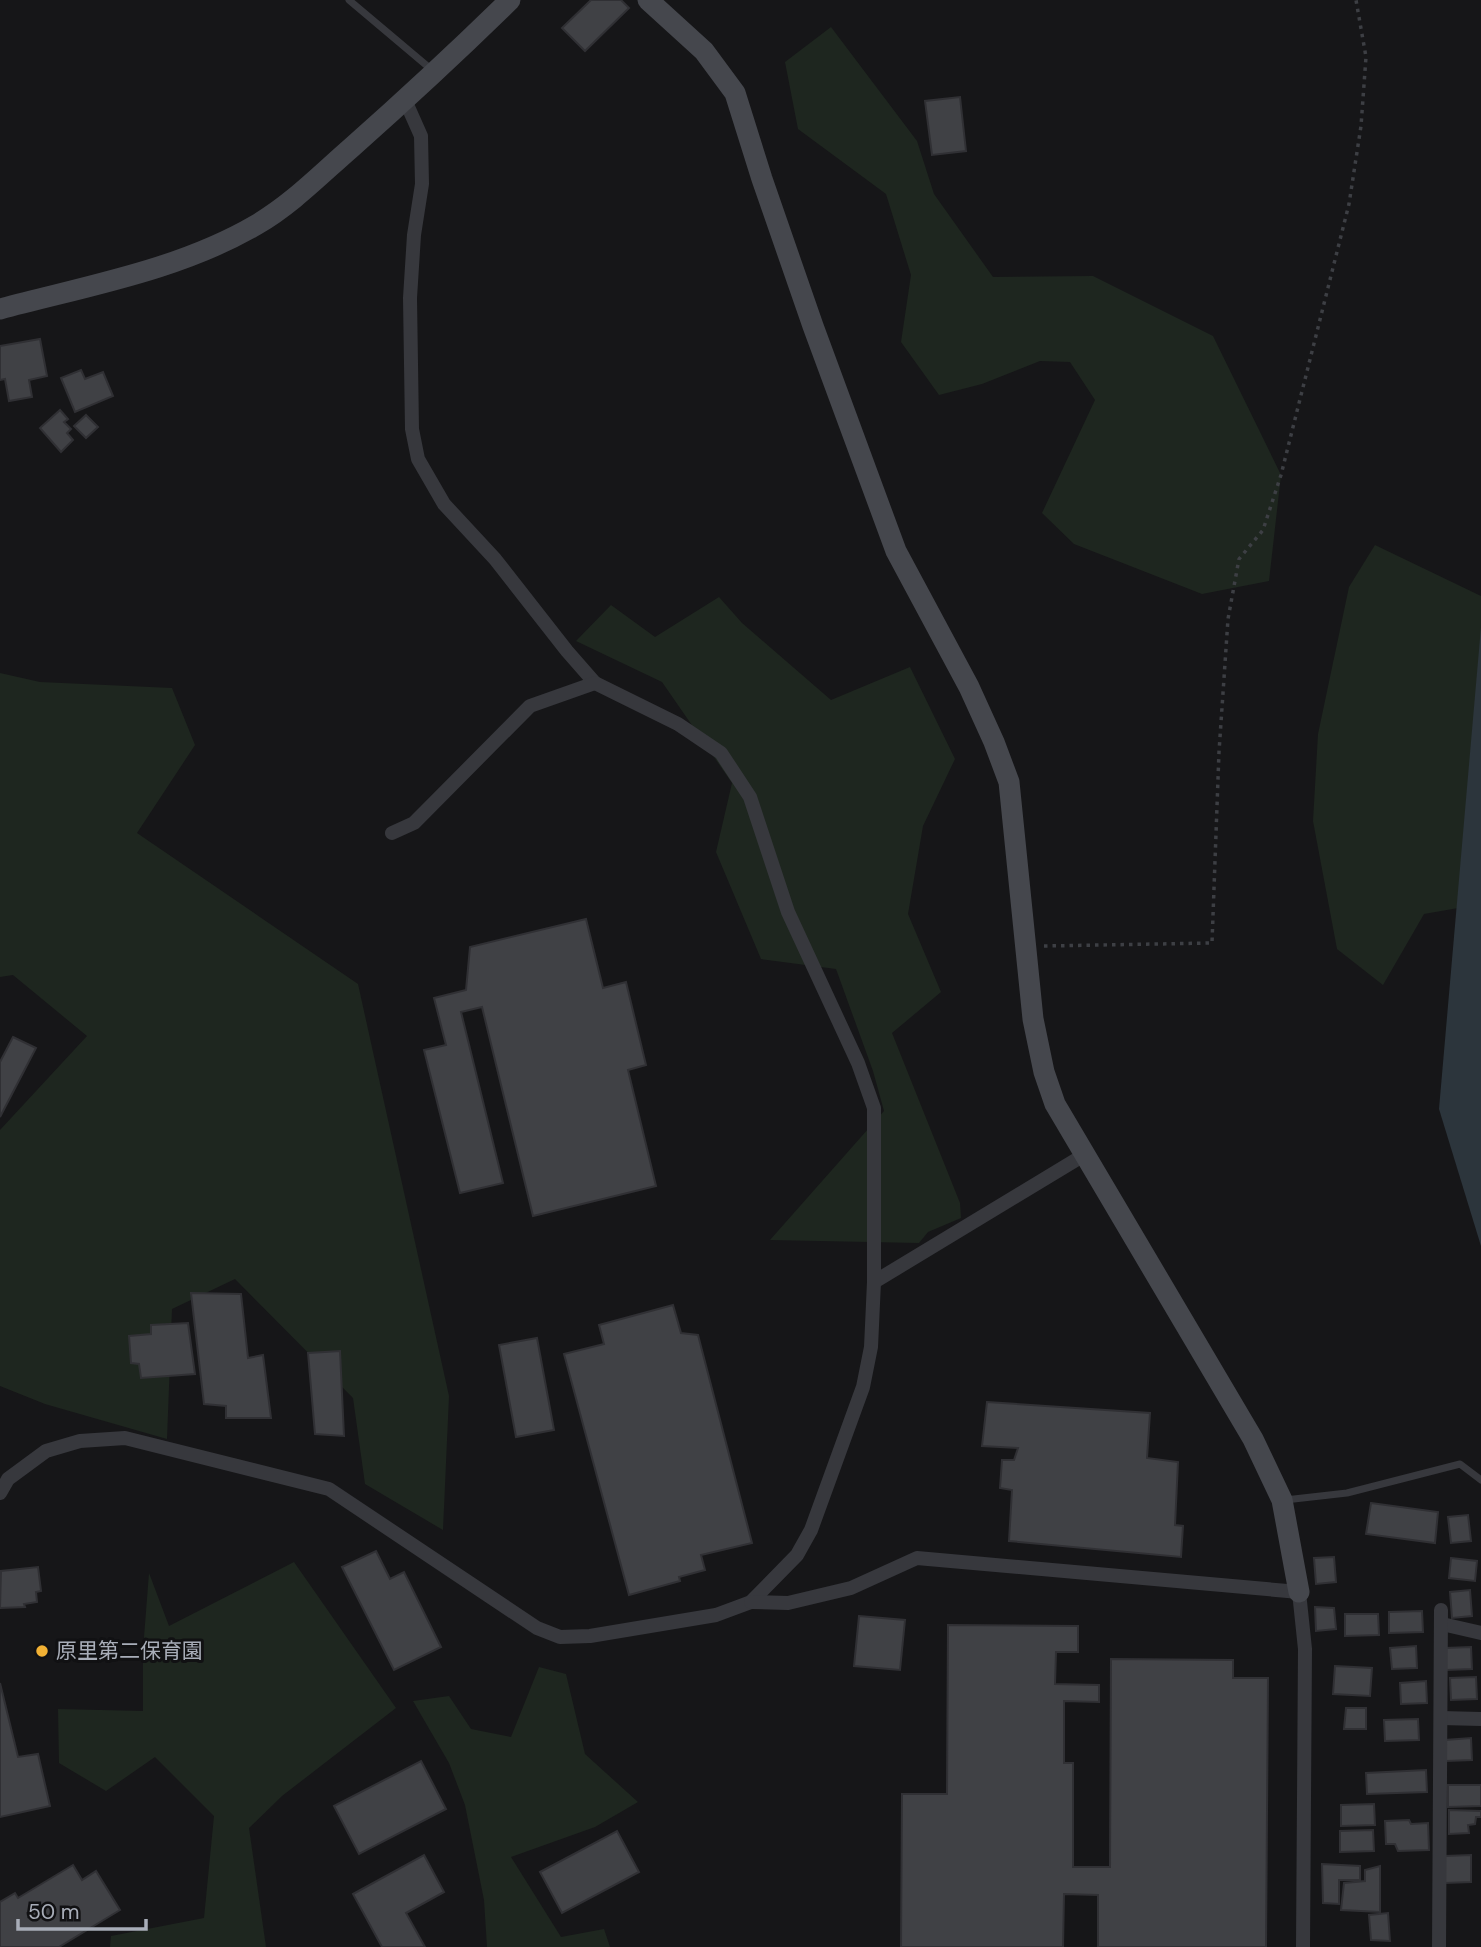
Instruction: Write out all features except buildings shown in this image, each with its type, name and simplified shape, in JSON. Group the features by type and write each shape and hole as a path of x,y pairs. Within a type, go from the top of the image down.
{"street":[{"path":"0,309 169,263 255,226 292,201 436,73 510,0"},
{"path":"648,0 704,51 735,93 805,302 896,551 969,687 1009,782 1033,1019 1044,1072 1055,1104 1254,1439 1282,1500 1305,1648 1303,1947"},
{"path":"405,100 421,136 422,184 414,235 411,298 412,429 418,458 444,504 495,559 595,683 678,724 721,753 750,797 788,912 858,1063 874,1108 872,1347 863,1387 811,1530 797,1555 751,1602"},
{"path":"392,833 414,823 530,706 595,683"},
{"path":"874,1282 1084,1155"},
{"path":"0,1493 8,1479 46,1451 80,1441 125,1438 329,1489 537,1628 560,1637 590,1636 716,1615 751,1602 788,1602 851,1588 917,1558 1298,1592"},
{"path":"1439,1947 1442,1617 1481,1633"},
{"path":"1441,1718 1481,1719"}],"lane":[{"path":"349,0 436,73"},
{"path":"1282,1500 1347,1493 1460,1464 1481,1480"}],"path":[{"path":"1024,947 1212,943 1219,752 1228,619 1238,559 1263,530 1281,475 1349,204 1361,126 1366,57 1356,0"}],"shaded area":[{"path":"831,27 917,141 934,194 993,277 1093,276 1213,336 1281,475 1269,581 1202,594 1074,544 1042,513 1095,400 1070,362 1040,361 982,384 939,395 901,342 911,275 886,194 798,129 785,62"},
{"path":"1375,545 1481,596 1481,904 1424,914 1383,985 1337,949 1313,821 1318,734 1349,587"},
{"path":"719,597 742,623 831,700 910,667 955,759 923,826 908,914 941,992 892,1033 960,1203 961,1218 928,1232 919,1243 770,1240 884,1111 873,1071 836,969 761,959 716,852 732,783 662,682 576,641 611,605 655,637"},
{"path":"1481,627 1481,1246 1439,1109"},
{"path":"0,673 40,682 172,688 195,745 137,833 358,984 449,1396 443,1530 365,1484 353,1398 235,1279 172,1309 167,1439 45,1404 0,1386 0,1130 87,1036 13,975 0,977"},
{"path":"294,1562 396,1708 282,1796 249,1828 266,1947 110,1947 111,1936 204,1918 214,1816 155,1757 106,1791 59,1763 58,1709 143,1711 143,1650 149,1573 169,1626"},
{"path":"539,1667 566,1674 585,1754 638,1802 595,1827 511,1857 561,1937 604,1929 610,1947 487,1947 484,1900 465,1805 449,1763 413,1701 449,1696 471,1729 511,1737"}],"place":[{"name":"原里第二保育園","path":"42,1651"}]}
